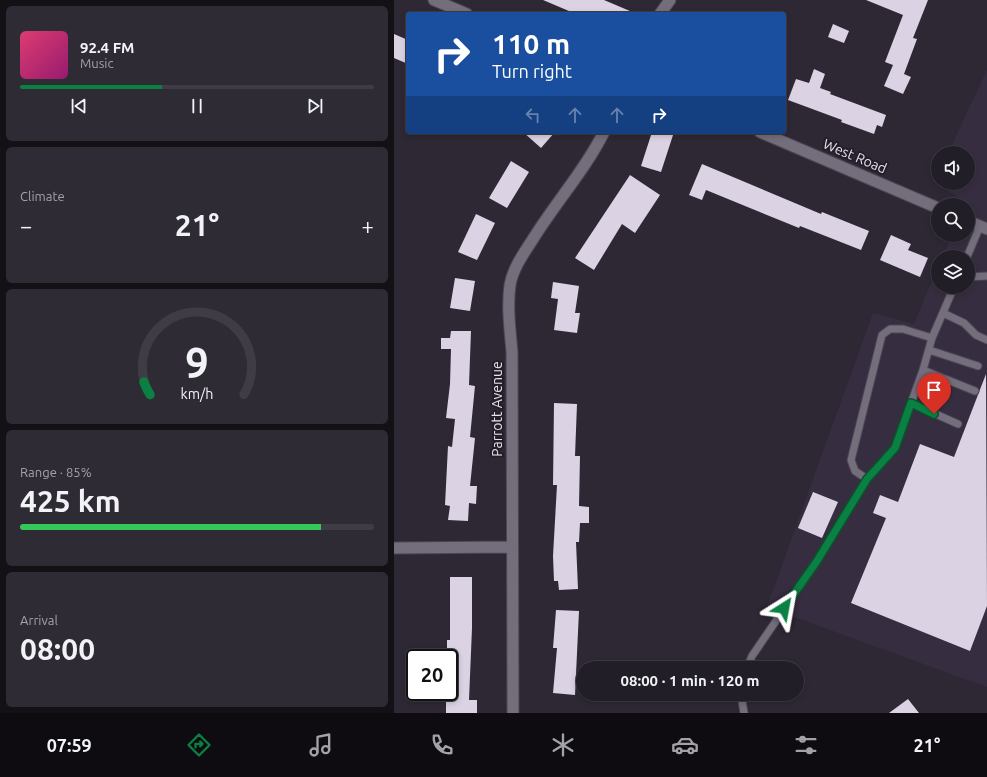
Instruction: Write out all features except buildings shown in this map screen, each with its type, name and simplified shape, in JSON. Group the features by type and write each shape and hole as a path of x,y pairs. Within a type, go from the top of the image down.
{"street":[{"path":"434,0 462,12"},
{"path":"661,12 670,0"},
{"name":"Parrott Avenue","path":"513,713 512,352 509,309 510,284 522,256 564,192 582,169 603,134"},
{"name":"West Road","path":"765,134 931,205"},
{"path":"394,548 512,547"}],"lane":[{"path":"971,250 983,228"},
{"path":"975,277 987,276"},
{"path":"750,661 817,561 867,479 895,448 932,338 951,294"},
{"path":"943,313 964,323 976,335 987,340"},
{"path":"867,479 856,471 851,460 882,335 890,329 903,329 932,338"},
{"path":"929,350 978,366"},
{"path":"922,370 975,391"},
{"path":"911,403 958,424"},
{"path":"743,701 744,713"}],"shaded area":[{"path":"987,70 987,687 767,607 873,313 914,324 931,284 931,294 975,294 975,250 945,250 949,242 975,242 975,198 960,198 947,190 975,190 975,146 951,146"}],"route":[{"path":"784,608 817,561 867,479 895,448 911,403 934,414"}]}
